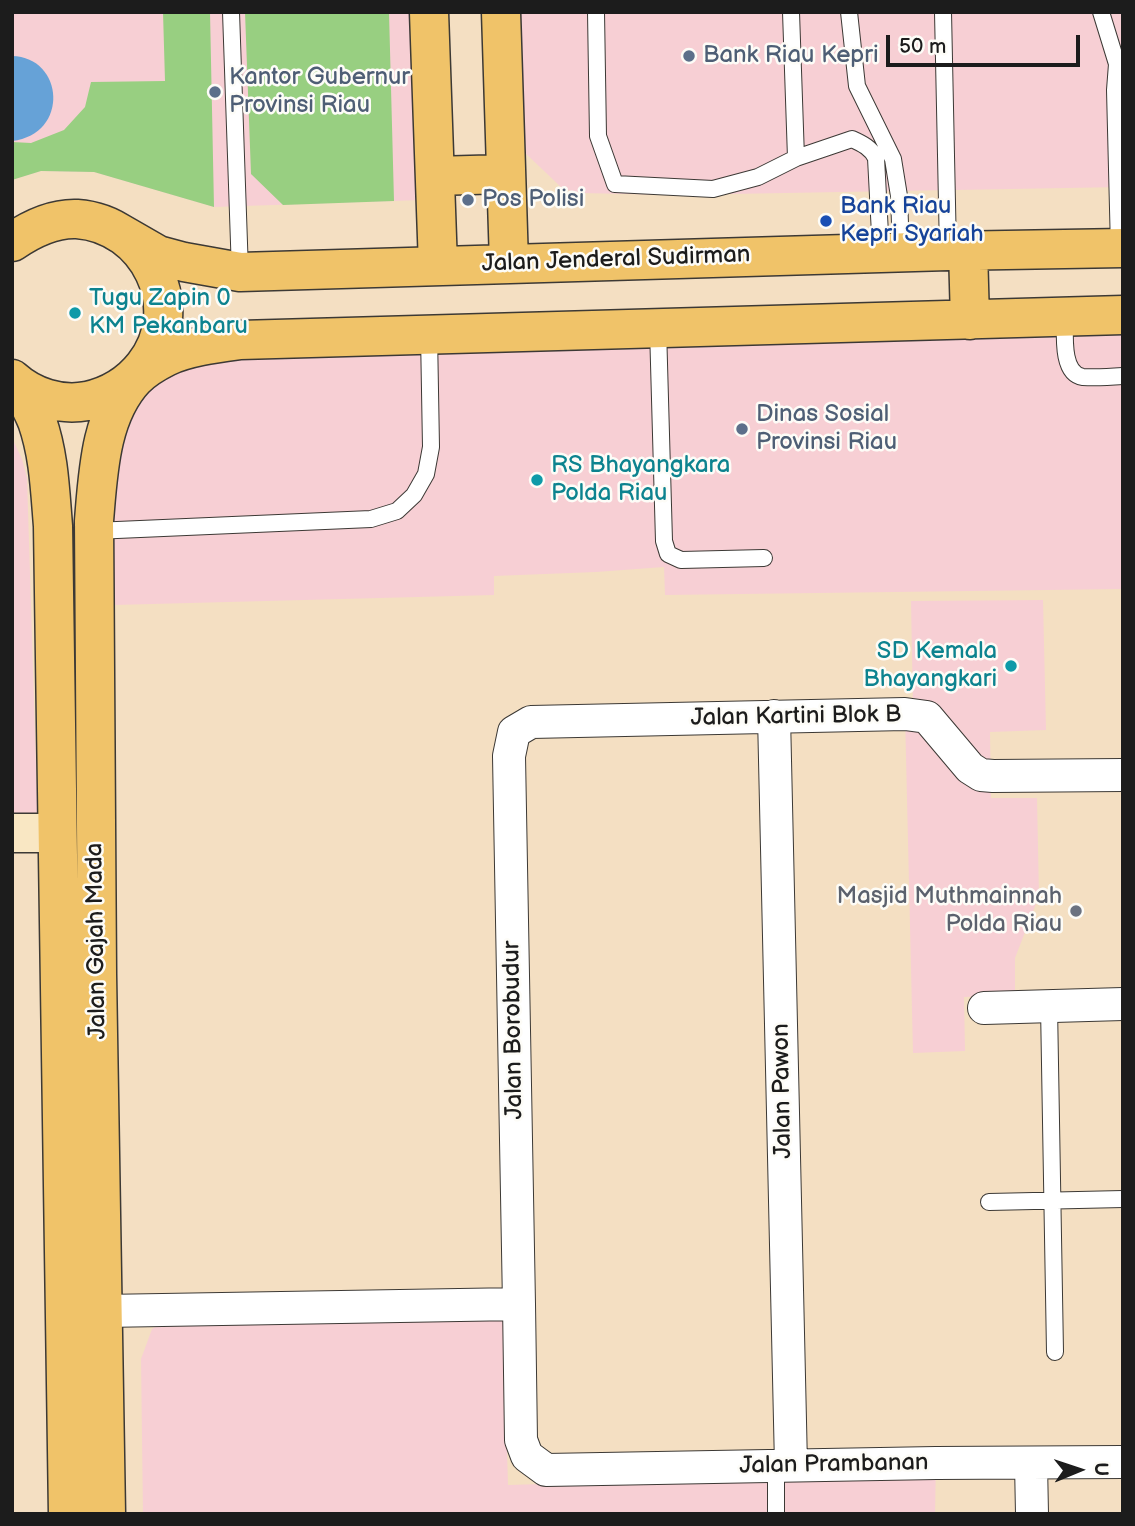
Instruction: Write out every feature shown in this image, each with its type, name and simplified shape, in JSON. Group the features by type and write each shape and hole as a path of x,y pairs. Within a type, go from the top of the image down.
{"main road":[{"path":"429,12 438,265"},
{"path":"501,12 509,263"},
{"path":"435,176 506,174"},
{"path":"12,242 31,229 52,221 75,219 97,222 118,232"},
{"name":"Jalan Jenderal Sudirman","path":"118,232 158,254 184,262 240,272 1121,248"},
{"name":"Jalan Gajah Mada","path":"106,1514 97,974 94,531 99,465 106,433 119,399 150,358 160,336 163,311 160,287 151,265 136,245 118,232"},
{"path":"958,251 971,320"},
{"path":"15,382 34,395 59,402 79,402 118,390 168,356 206,345 240,340 1123,315"},
{"name":"Jalan Gajah Mada","path":"15,382 36,420 43,442 49,471 53,526 68,1514"},
{"path":"60,975 97,974"},
{"path":"64,1312 103,1311"}],"street":[{"name":"Jalan Kartini Blok B","path":"509,756 514,732 531,722 905,714 927,718 970,768 981,775 1123,775"},
{"name":"Jalan Pawon","path":"774,716 784,1466"},
{"name":"Jalan Borobudur","path":"509,756 520,1440 527,1456 546,1470"},
{"path":"12,833 57,833"},
{"path":"984,1008 1123,1003"},
{"path":"103,1311 519,1304"},
{"name":"Jalan Prambanan","path":"546,1470 1123,1462"},
{"path":"1031,1463 1032,1514"}],"lane":[{"path":"231,12 240,272"},
{"path":"596,12 598,136 615,184 713,189 758,177 796,158 852,139 873,151 876,158 891,253"},
{"path":"791,12 796,158"},
{"path":"849,12 857,86 893,159 899,196 891,253"},
{"path":"943,12 958,251"},
{"path":"1101,12 1120,71 1115,90 1121,248"},
{"path":"1065,317 1066,356 1071,370 1080,377 1123,376"},
{"path":"658,328 664,541 668,554 681,560 764,558"},
{"path":"94,531 371,519 397,510 414,495 426,474 431,447 429,334"},
{"path":"1049,1006 1055,1352"},
{"path":"989,1202 1123,1199"},
{"path":"776,1514 784,1466"}],"shaded area":[{"name":"Kantor Gubernur Provinsi Riau","path":"12,12 415,12 422,200 214,207 94,172 41,171 12,180"},
{"path":"511,12 1123,12 1123,187 673,195 580,193 563,189 521,149"},
{"path":"1123,313 1123,589 665,595 664,567 494,576 494,595 114,605 112,510 125,417 150,384 184,357"},
{"path":"12,438 27,478 38,830 12,831"},
{"path":"1043,600 1046,730 990,732 991,798 1037,798 1039,896 1015,958 1015,995 964,997 965,1051 913,1053 905,714 913,708 911,601"},
{"path":"503,1315 508,1485 647,1481 936,1463 935,1514 143,1514 141,1359 152,1329 172,1317"}],"green space":[{"path":"163,12 210,12 214,207 94,172 41,171 12,180 12,142 31,143 64,130 85,107 91,82 165,81"},
{"path":"245,12 389,12 394,201 283,205 251,174"}],"water":[{"path":"12,56 29,60 42,69 50,81 53,96 51,111 44,125 31,135 12,141"}],"place":[{"name":"Bank Riau Kepri","path":"689,56"},
{"name":"Kantor Gubernur Provinsi Riau","path":"215,92"},
{"name":"Pos Polisi","path":"468,200"},
{"name":"Bank Riau Kepri Syariah","path":"826,221"},
{"name":"Tugu Zapin 0 KM Pekanbaru","path":"75,313"},
{"name":"Dinas Sosial Provinsi Riau","path":"742,429"},
{"name":"RS Bhayangkara Polda Riau","path":"537,480"},
{"name":"SD Kemala Bhayangkari","path":"1011,666"},
{"name":"Masjid Muthmainnah Polda Riau","path":"1076,911"}]}
